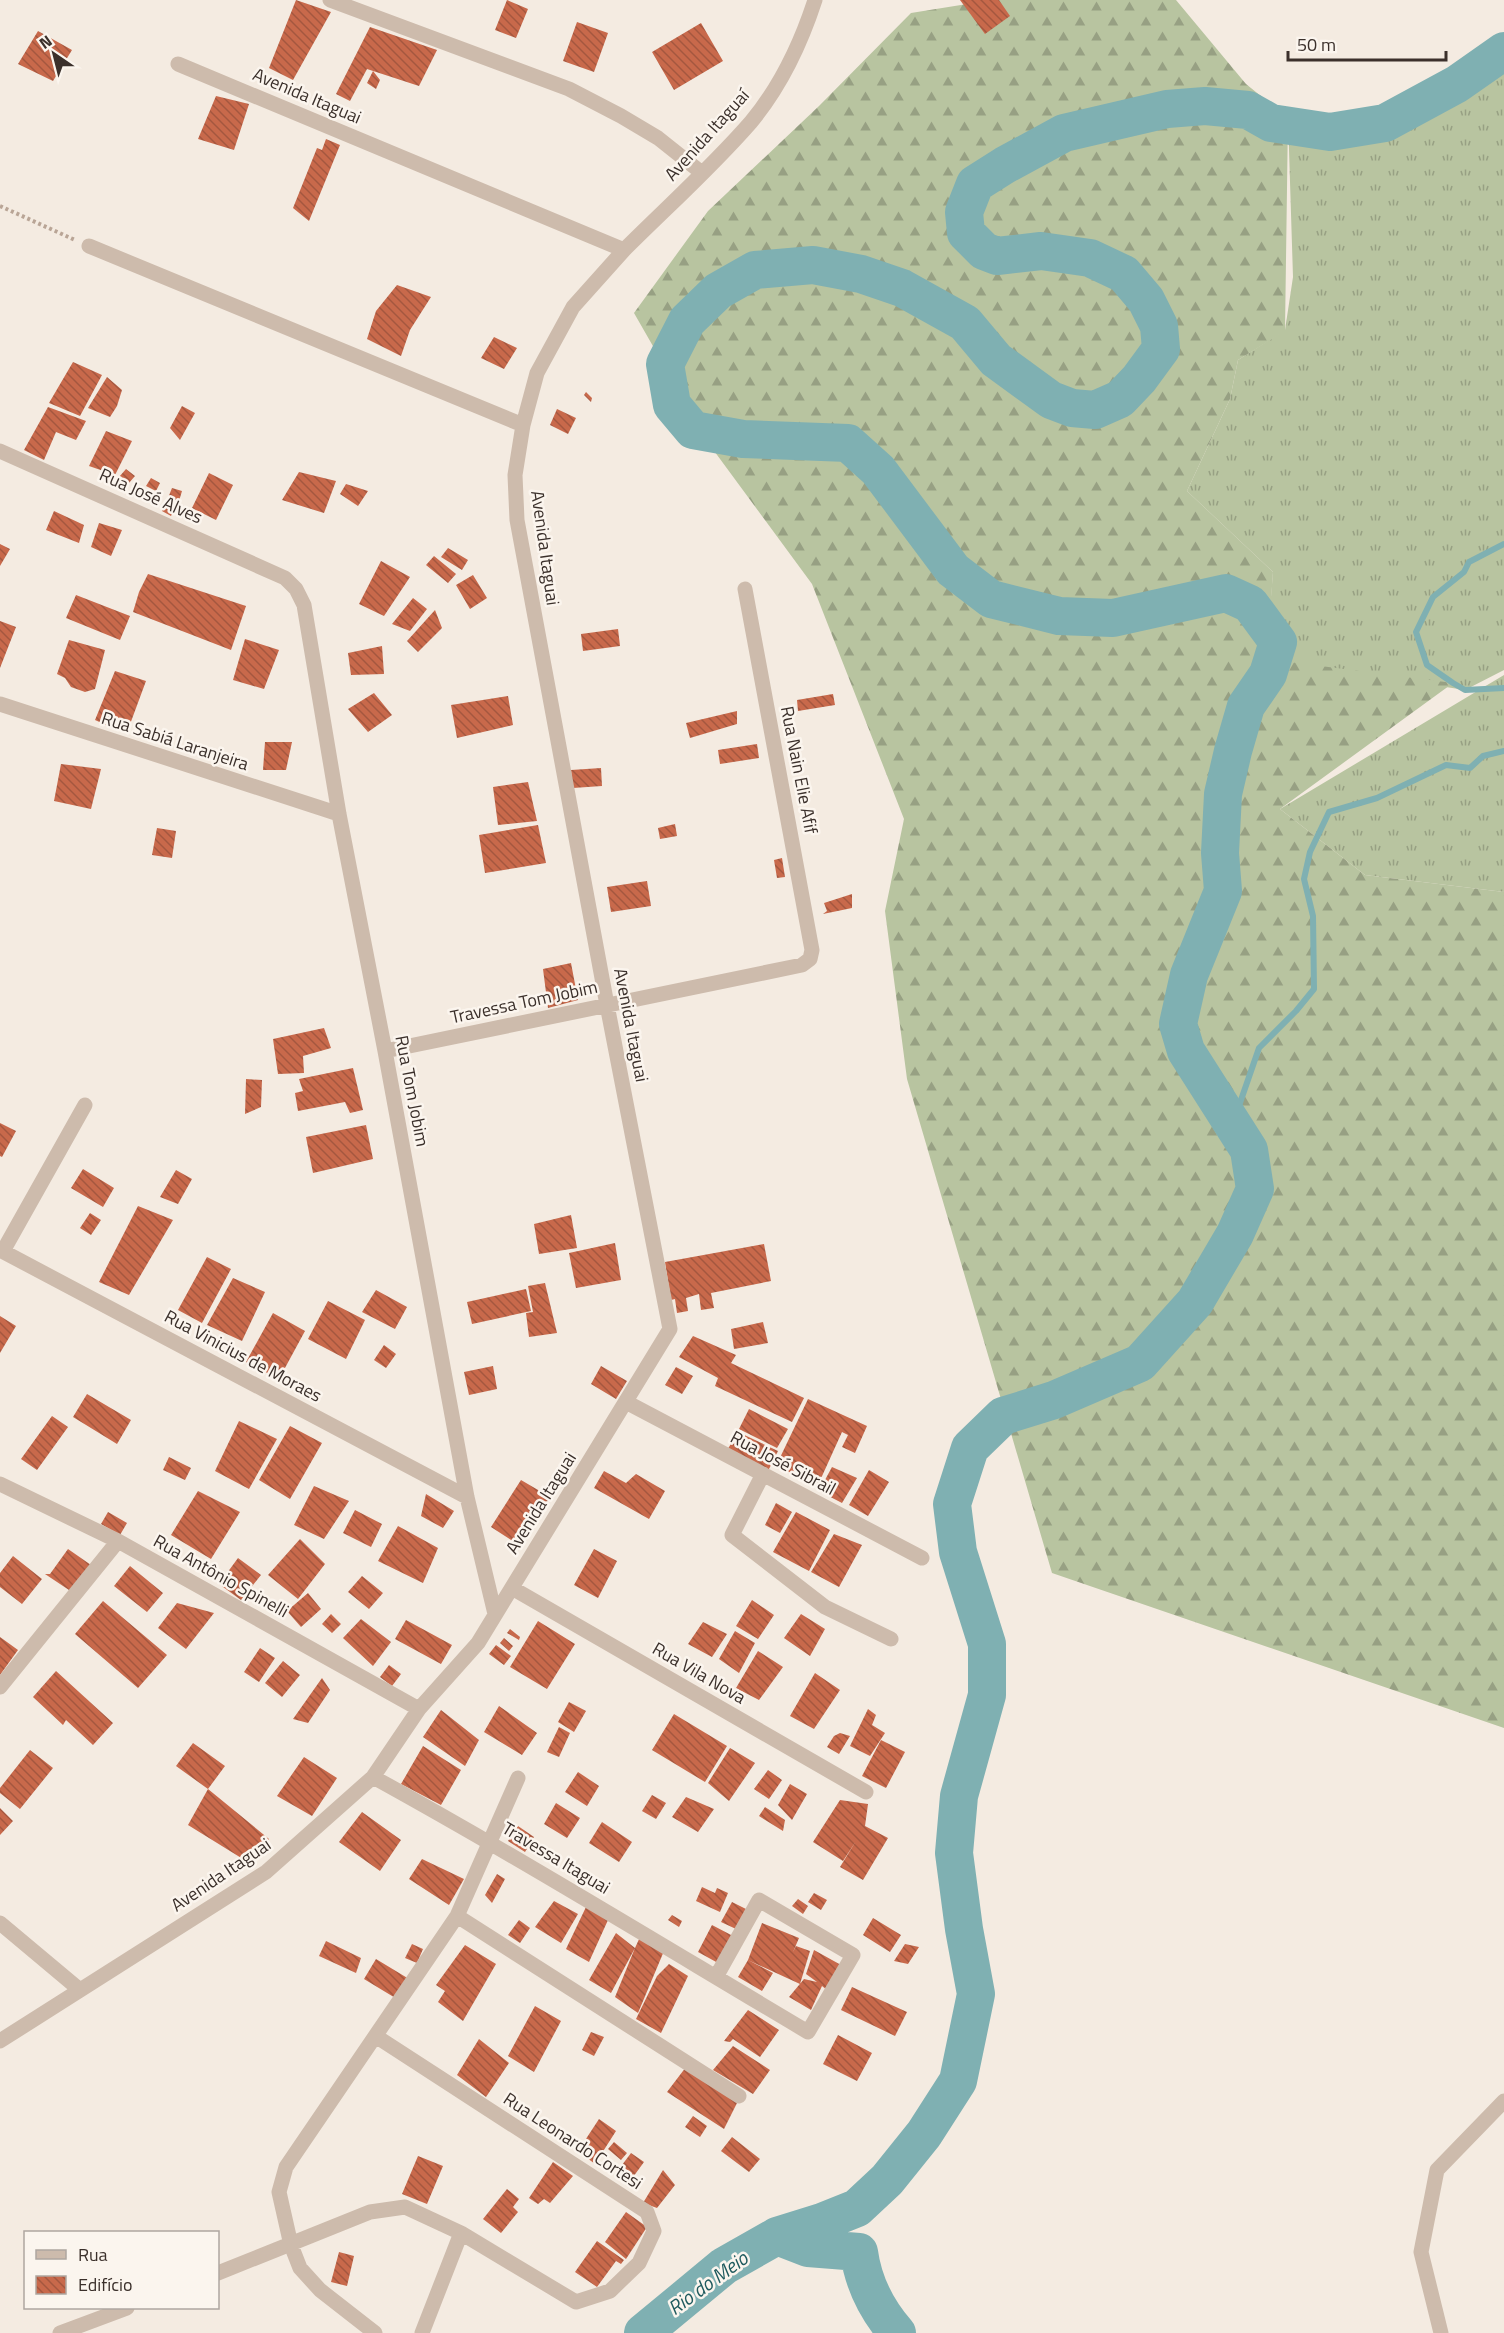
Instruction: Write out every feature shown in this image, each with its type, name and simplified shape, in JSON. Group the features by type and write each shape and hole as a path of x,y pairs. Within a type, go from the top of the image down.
{"street":[{"path":"330,0 569,89 658,138 702,173"},
{"name":"Avenida Itaguaí","path":"624,249 752,121 783,75 803,37 815,0"},
{"name":"Avenida Itaguai","path":"0,2041 266,1872 373,1778 419,1709 478,1642 670,1329 517,520 515,475 523,425 537,373 573,307 624,249 178,64"},
{"path":"89,246 523,425"},
{"name":"Rua José Alves","path":"0,450 285,578"},
{"name":"Rua Tom Jobim","path":"285,578 296,589 304,605 339,814 467,1497 495,1614"},
{"name":"Rua Nain Elie Afif","path":"745,589 812,950 810,959"},
{"name":"Rua Sabiá Laranjeira","path":"0,704 339,814"},
{"name":"Travessa Tom Jobim","path":"385,1051 802,965 810,959"},
{"path":"1,1250 85,1105"},
{"name":"Rua Vinicius de Moraes","path":"1,1250 467,1497"},
{"name":"Rua José Sibrail","path":"626,1402 922,1558"},
{"path":"763,1474 732,1536 825,1607 891,1639"},
{"name":"Rua Antônio Spinelli","path":"0,1484 118,1541 419,1709"},
{"path":"0,1687 118,1541"},
{"name":"Rua Vila Nova","path":"512,1588 866,1792"},
{"name":"Travessa Itaguai","path":"373,1778 490,1842 716,1977 808,2031 853,1955 759,1900 716,1977"},
{"path":"375,2333 320,2290 300,2268 291,2245 279,2192 286,2168 458,1916 518,1778"},
{"path":"458,1916 739,2096"},
{"path":"0,1923 80,1990"},
{"name":"Rua Leonardo Cortesi","path":"219,2273 370,2212 405,2207 462,2233 576,2302 610,2291 639,2263 654,2231 647,2212 377,2037"},
{"path":"1440,2333 1421,2252 1437,2170 1504,2101"},
{"path":"422,2333 462,2233"},
{"path":"60,2333 122,2309"}],"path":[{"path":"0,206 89,246"}],"green space":[{"path":"992,0 1176,0 1246,84 1288,118 1285,331 1238,360 1230,399 1187,491 1273,572 1267,659 1453,683 1280,809 1365,875 1504,892 1504,1728 1052,1573 907,1079 885,911 904,819 812,584 709,444 634,313 708,211 819,106 911,13"},
{"path":"1504,48 1504,670 1465,690 1266,659 1273,572 1187,491 1230,399 1238,360 1285,330 1293,277 1288,118 1385,121 1470,71"},
{"path":"1504,675 1504,892 1365,875 1280,809"}],"building":[{"path":"296,0 331,12 293,80 269,68"},
{"path":"507,0 528,9 516,38 495,30"},
{"path":"960,0 999,0 1010,16 985,34"},
{"path":"577,22 608,33 594,72 563,61"},
{"path":"701,23 723,61 674,90 652,52"},
{"path":"370,27 437,50 419,86 367,69 350,101 336,94"},
{"path":"38,31 72,50 53,81 18,64"},
{"path":"373,71 380,80 376,89 367,83"},
{"path":"216,96 249,104 234,150 198,139"},
{"path":"326,139 340,145 309,221 293,208 317,148 322,150"},
{"path":"397,285 431,297 410,330 401,356 367,339 376,311"},
{"path":"494,337 517,348 504,369 481,358"},
{"path":"73,362 102,375 80,416 49,403"},
{"path":"107,377 122,390 117,406 110,417 88,408"},
{"path":"586,392 592,398 591,402 584,395"},
{"path":"182,406 195,413 180,440 170,428"},
{"path":"48,407 86,421 76,440 56,432 44,460 24,450"},
{"path":"557,409 576,418 568,434 550,425"},
{"path":"106,431 132,441 115,475 89,466"},
{"path":"126,469 135,476 122,491 113,484"},
{"path":"299,472 336,481 324,513 282,500"},
{"path":"209,473 233,485 216,520 192,508"},
{"path":"151,478 160,483 156,491 146,486"},
{"path":"346,484 368,491 358,506 340,494"},
{"path":"172,488 182,491 179,501 168,498"},
{"path":"142,490 151,496 146,502 138,497"},
{"path":"167,501 176,506 171,516 162,511"},
{"path":"54,511 84,525 79,543 46,530"},
{"path":"99,523 122,530 111,556 91,547"},
{"path":"0,544 10,549 0,566"},
{"path":"448,548 468,560 462,570 441,557"},
{"path":"434,556 456,574 448,583 426,565"},
{"path":"381,561 410,577 384,616 359,604"},
{"path":"148,574 246,606 231,650 133,612"},
{"path":"473,575 487,598 470,609 456,585"},
{"path":"76,595 130,616 120,640 66,618"},
{"path":"413,598 427,609 410,631 392,624"},
{"path":"435,610 442,628 418,652 407,641"},
{"path":"0,621 16,627 0,668"},
{"path":"618,629 620,646 583,651 581,634"},
{"path":"245,639 279,650 264,689 233,680"},
{"path":"69,640 105,650 95,689 85,692 71,687 65,678 57,674"},
{"path":"382,646 384,674 351,675 348,653"},
{"path":"115,671 146,681 129,727 119,722 115,729 95,720"},
{"path":"374,693 392,715 368,732 348,709"},
{"path":"833,694 835,705 798,711 797,700"},
{"path":"508,696 513,725 457,738 451,705"},
{"path":"737,711 737,724 690,738 686,723"},
{"path":"265,742 292,742 286,770 263,770"},
{"path":"757,744 759,758 720,764 718,750"},
{"path":"61,764 101,769 91,809 54,801"},
{"path":"601,768 602,786 573,788 571,770"},
{"path":"528,782 537,821 498,825 493,787"},
{"path":"675,824 677,836 660,839 658,828"},
{"path":"538,825 546,863 485,873 479,835"},
{"path":"157,828 176,831 172,858 152,855"},
{"path":"782,858 785,877 777,878 774,860"},
{"path":"647,881 651,906 611,912 607,887"},
{"path":"852,894 852,908 823,914 827,911 824,903"},
{"path":"571,963 578,1000 548,1008 543,969"},
{"path":"324,1028 331,1048 303,1056 304,1073 278,1074 273,1039"},
{"path":"353,1068 363,1110 350,1113 345,1102 298,1111 295,1093 303,1091 299,1079"},
{"path":"246,1079 262,1080 261,1107 245,1114"},
{"path":"0,1123 16,1131 2,1157 0,1156"},
{"path":"366,1125 373,1159 313,1173 306,1137"},
{"path":"83,1169 114,1188 103,1207 71,1188"},
{"path":"176,1170 192,1179 178,1204 160,1197"},
{"path":"138,1206 173,1220 129,1295 99,1282"},
{"path":"90,1213 101,1220 91,1235 80,1228"},
{"path":"571,1215 577,1248 539,1254 534,1224"},
{"path":"615,1243 621,1280 576,1288 569,1253"},
{"path":"764,1244 771,1281 711,1293 714,1308 701,1310 699,1294 686,1298 688,1311 677,1313 675,1299 671,1300 665,1262"},
{"path":"207,1257 231,1269 202,1323 178,1310"},
{"path":"233,1278 265,1292 242,1341 207,1325"},
{"path":"545,1283 557,1333 529,1337 526,1313 533,1312 528,1286"},
{"path":"526,1289 531,1311 472,1324 467,1302"},
{"path":"376,1290 407,1307 395,1329 362,1312"},
{"path":"328,1301 365,1320 346,1359 308,1339"},
{"path":"273,1313 305,1331 279,1379 246,1362"},
{"path":"0,1316 16,1326 0,1353"},
{"path":"763,1322 768,1343 734,1349 731,1329"},
{"path":"693,1336 736,1355 731,1363 804,1398 792,1422 715,1386 718,1378 679,1357"},
{"path":"384,1345 396,1354 386,1368 374,1360"},
{"path":"493,1366 497,1389 469,1395 464,1372"},
{"path":"601,1366 627,1381 616,1399 591,1384"},
{"path":"676,1367 693,1376 682,1394 665,1385"},
{"path":"87,1394 131,1420 117,1444 73,1417"},
{"path":"808,1399 867,1426 855,1453 842,1447 848,1435 842,1432 818,1485 776,1466"},
{"path":"749,1409 788,1429 777,1448 739,1429"},
{"path":"52,1416 68,1427 37,1470 21,1459"},
{"path":"239,1421 277,1439 249,1489 215,1471"},
{"path":"290,1426 322,1443 290,1499 259,1480"},
{"path":"738,1432 778,1451 767,1473 726,1452"},
{"path":"169,1457 191,1468 185,1480 163,1470"},
{"path":"832,1467 857,1478 842,1503 819,1491"},
{"path":"869,1470 889,1482 868,1516 849,1505"},
{"path":"604,1471 626,1483 636,1474 665,1491 649,1519 594,1488"},
{"path":"521,1480 550,1497 519,1545 491,1527"},
{"path":"314,1486 349,1501 324,1539 294,1525"},
{"path":"198,1491 240,1512 211,1559 171,1535"},
{"path":"426,1494 454,1511 443,1528 421,1516"},
{"path":"776,1503 792,1512 780,1533 765,1525"},
{"path":"355,1510 382,1524 371,1547 343,1533"},
{"path":"108,1512 127,1523 120,1535 101,1524"},
{"path":"796,1512 830,1530 809,1571 773,1552"},
{"path":"398,1526 438,1548 423,1583 378,1561"},
{"path":"834,1534 862,1545 839,1587 811,1572"},
{"path":"300,1539 325,1564 298,1599 268,1575"},
{"path":"68,1549 91,1565 72,1592 45,1574 50,1574"},
{"path":"594,1549 617,1561 598,1598 574,1585"},
{"path":"13,1556 42,1579 22,1604 0,1587 0,1573"},
{"path":"238,1558 261,1575 241,1600 219,1584"},
{"path":"130,1566 163,1593 147,1612 114,1586"},
{"path":"362,1576 383,1593 369,1609 348,1592"},
{"path":"308,1593 321,1609 301,1627 287,1611"},
{"path":"752,1600 774,1615 758,1639 736,1626"},
{"path":"103,1601 167,1655 138,1688 75,1634"},
{"path":"177,1603 214,1613 186,1649 158,1628"},
{"path":"331,1614 341,1624 332,1633 322,1624"},
{"path":"801,1614 825,1629 810,1656 784,1638"},
{"path":"361,1619 391,1642 373,1666 343,1638"},
{"path":"406,1620 452,1645 441,1664 395,1639"},
{"path":"538,1621 575,1644 547,1689 510,1667"},
{"path":"703,1622 727,1634 712,1657 688,1644"},
{"path":"510,1629 520,1637 519,1640 507,1633"},
{"path":"735,1631 755,1643 739,1673 719,1659"},
{"path":"0,1637 18,1650 0,1675"},
{"path":"504,1638 513,1646 509,1651 500,1643"},
{"path":"496,1645 511,1656 504,1665 489,1654"},
{"path":"260,1648 275,1658 259,1682 244,1672"},
{"path":"758,1651 783,1667 759,1700 736,1688"},
{"path":"283,1661 300,1675 282,1697 265,1683"},
{"path":"389,1665 401,1674 392,1686 380,1677"},
{"path":"56,1671 113,1723 93,1745 66,1720 63,1725 33,1697"},
{"path":"815,1673 840,1690 814,1729 790,1716"},
{"path":"322,1678 330,1690 308,1723 293,1719"},
{"path":"569,1702 586,1711 574,1732 558,1722"},
{"path":"499,1706 537,1733 522,1755 484,1732"},
{"path":"868,1709 876,1715 872,1725 885,1733 870,1756 850,1746"},
{"path":"441,1710 479,1740 465,1766 423,1737"},
{"path":"674,1714 727,1746 705,1782 652,1750"},
{"path":"559,1727 570,1733 559,1757 547,1752"},
{"path":"840,1733 850,1736 839,1754 827,1747 834,1736"},
{"path":"881,1740 905,1752 886,1788 862,1776"},
{"path":"193,1743 225,1766 208,1789 176,1766"},
{"path":"423,1746 461,1770 441,1805 401,1784"},
{"path":"730,1748 755,1763 729,1801 708,1783"},
{"path":"30,1750 53,1768 20,1809 0,1793 0,1788"},
{"path":"304,1757 337,1778 312,1816 277,1796"},
{"path":"768,1770 782,1780 769,1799 754,1789"},
{"path":"578,1772 599,1786 587,1806 565,1792"},
{"path":"790,1784 807,1794 792,1820 778,1805"},
{"path":"208,1789 269,1839 251,1864 188,1825"},
{"path":"652,1795 666,1803 656,1819 642,1811"},
{"path":"686,1797 714,1809 698,1832 672,1817"},
{"path":"840,1800 868,1804 865,1826 888,1838 863,1880 840,1867 856,1841 843,1861 813,1842"},
{"path":"556,1803 580,1818 567,1838 544,1824"},
{"path":"765,1807 785,1820 783,1831 759,1816"},
{"path":"0,1808 13,1821 0,1835"},
{"path":"362,1812 401,1840 380,1871 339,1842"},
{"path":"602,1822 632,1842 619,1862 589,1843"},
{"path":"518,1826 534,1837 525,1852 508,1841"},
{"path":"422,1859 464,1879 449,1905 409,1879"},
{"path":"497,1874 505,1879 492,1903 485,1895"},
{"path":"702,1887 715,1893 717,1888 728,1893 720,1912 696,1901"},
{"path":"814,1893 827,1900 821,1910 808,1902"},
{"path":"798,1899 808,1906 803,1914 792,1906"},
{"path":"554,1901 578,1914 561,1943 535,1927"},
{"path":"732,1902 746,1909 736,1929 721,1922"},
{"path":"586,1907 608,1920 589,1962 566,1949"},
{"path":"672,1915 682,1921 679,1927 668,1920"},
{"path":"873,1918 901,1935 890,1952 863,1935"},
{"path":"519,1920 530,1928 520,1943 508,1935"},
{"path":"762,1923 799,1938 793,1952 796,1946 810,1951 800,1984 748,1960"},
{"path":"712,1925 733,1936 718,1963 698,1952"},
{"path":"616,1933 635,1948 611,1993 589,1980"},
{"path":"640,1937 664,1951 638,2013 615,1997"},
{"path":"326,1941 361,1958 356,1973 319,1956"},
{"path":"412,1944 423,1949 417,1963 405,1958"},
{"path":"905,1944 919,1947 908,1964 894,1961"},
{"path":"465,1945 496,1964 463,2021 438,2002 445,1991 436,1985"},
{"path":"814,1950 841,1965 827,1990 822,1986 811,2010 789,1997 804,1979 817,1982 806,1974"},
{"path":"376,1959 409,1979 397,1999 364,1979"},
{"path":"748,1960 773,1973 762,1991 738,1977"},
{"path":"669,1964 688,1976 661,2033 636,2019 657,1976"},
{"path":"852,1987 907,2012 895,2036 841,2010"},
{"path":"535,2006 561,2021 534,2072 508,2056"},
{"path":"748,2010 779,2030 760,2057 733,2039 730,2042 724,2041"},
{"path":"591,2032 604,2037 594,2056 582,2050"},
{"path":"838,2035 872,2053 857,2081 823,2064"},
{"path":"479,2039 509,2063 486,2097 457,2075"},
{"path":"733,2046 770,2070 753,2094 713,2070"},
{"path":"686,2067 737,2103 724,2129 667,2092"},
{"path":"693,2116 707,2126 700,2137 685,2127"},
{"path":"599,2119 616,2131 595,2164 578,2151"},
{"path":"732,2137 760,2159 749,2172 721,2151"},
{"path":"614,2142 627,2153 621,2160 608,2149"},
{"path":"631,2153 644,2162 628,2184 616,2173"},
{"path":"418,2156 443,2166 427,2204 402,2194"},
{"path":"553,2162 573,2176 550,2203 544,2199 538,2204 529,2198"},
{"path":"663,2170 675,2185 657,2208 643,2203"},
{"path":"507,2189 519,2199 513,2207 518,2212 501,2233 483,2219"},
{"path":"626,2212 647,2227 626,2259 605,2242"},
{"path":"597,2241 624,2260 621,2264 616,2261 597,2287 575,2272"},
{"path":"339,2252 354,2256 347,2286 331,2282"}],"waterway":[{"name":"Rio do Meio","path":"643,2333 724,2266 777,2236 857,2208 887,2180 924,2134 958,2081 976,1994 964,1929 954,1853 959,1796 987,1695 987,1644 958,1552 952,1504 970,1448 1003,1416 1054,1400 1140,1363 1195,1302 1235,1234 1255,1189 1249,1150 1186,1051 1178,1024 1189,975 1223,891 1220,853 1223,794 1233,751 1246,706 1268,674 1278,642 1250,604 1226,593 1113,618 1059,616 991,599 953,570 878,470 848,443 743,439 693,430 672,405 665,364 687,321 718,291 755,270 813,265 861,274 902,288 965,323 996,360 1051,400 1072,408 1095,410 1120,399 1139,379 1161,349 1159,326 1146,300 1124,274 1090,258 1041,251 997,256 984,251 966,233 964,212 975,184 1064,133 1167,109 1205,106 1248,110 1271,123 1330,132 1385,123 1457,84 1504,51"},
{"path":"1504,544 1469,562 1464,572 1433,597 1416,632 1427,665 1453,683 1465,690 1504,688"},
{"path":"1232,1126 1259,1048 1296,1011 1314,989 1313,916 1304,879 1310,852 1329,812 1377,798 1446,765 1470,768 1483,756 1504,751"},
{"path":"777,2236 808,2248 859,2252 872,2295 883,2315 897,2333"}]}
